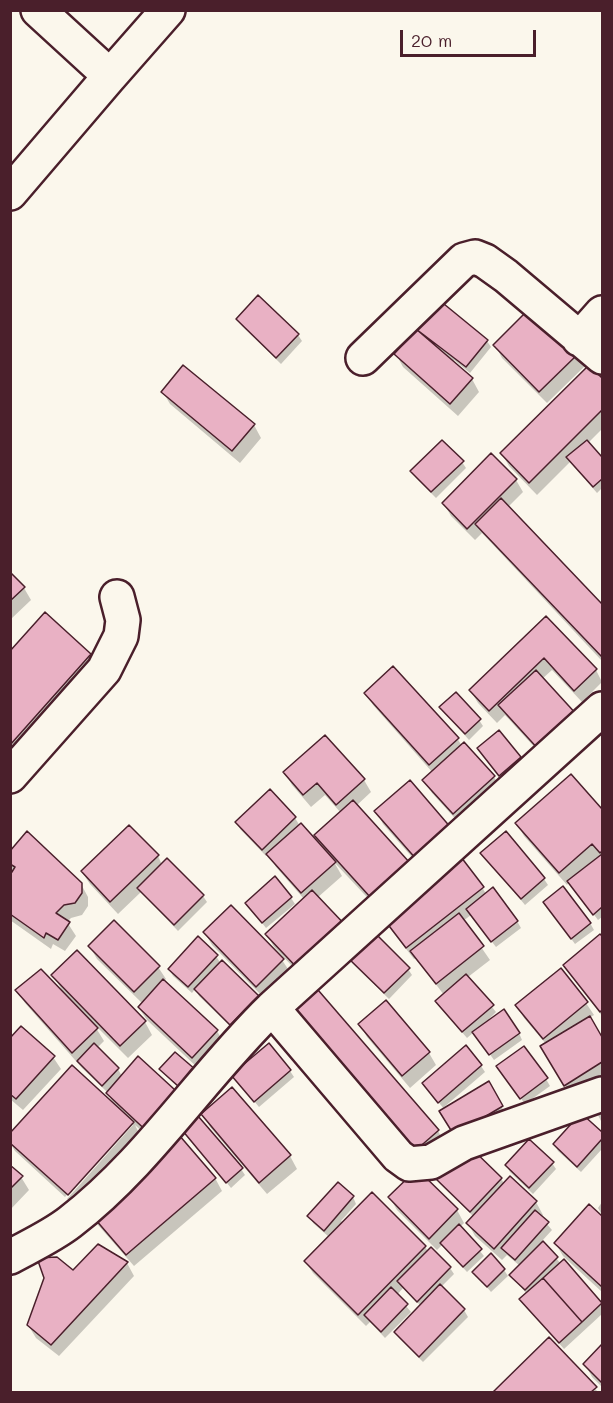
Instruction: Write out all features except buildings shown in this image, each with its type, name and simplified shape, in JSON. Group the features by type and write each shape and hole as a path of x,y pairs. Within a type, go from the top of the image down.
{"street":[{"path":"38,10 110,76"},
{"path":"10,194 168,10"},
{"path":"363,358 464,260 475,257 485,261 506,276 591,348 603,312"},
{"path":"10,776 104,670 121,636 123,620 117,597"},
{"path":"10,1257 67,1225 85,1210 148,1148 238,1042 272,1008 603,709"},
{"path":"272,1008 398,1156 409,1164 430,1162 464,1143 603,1094"}]}
